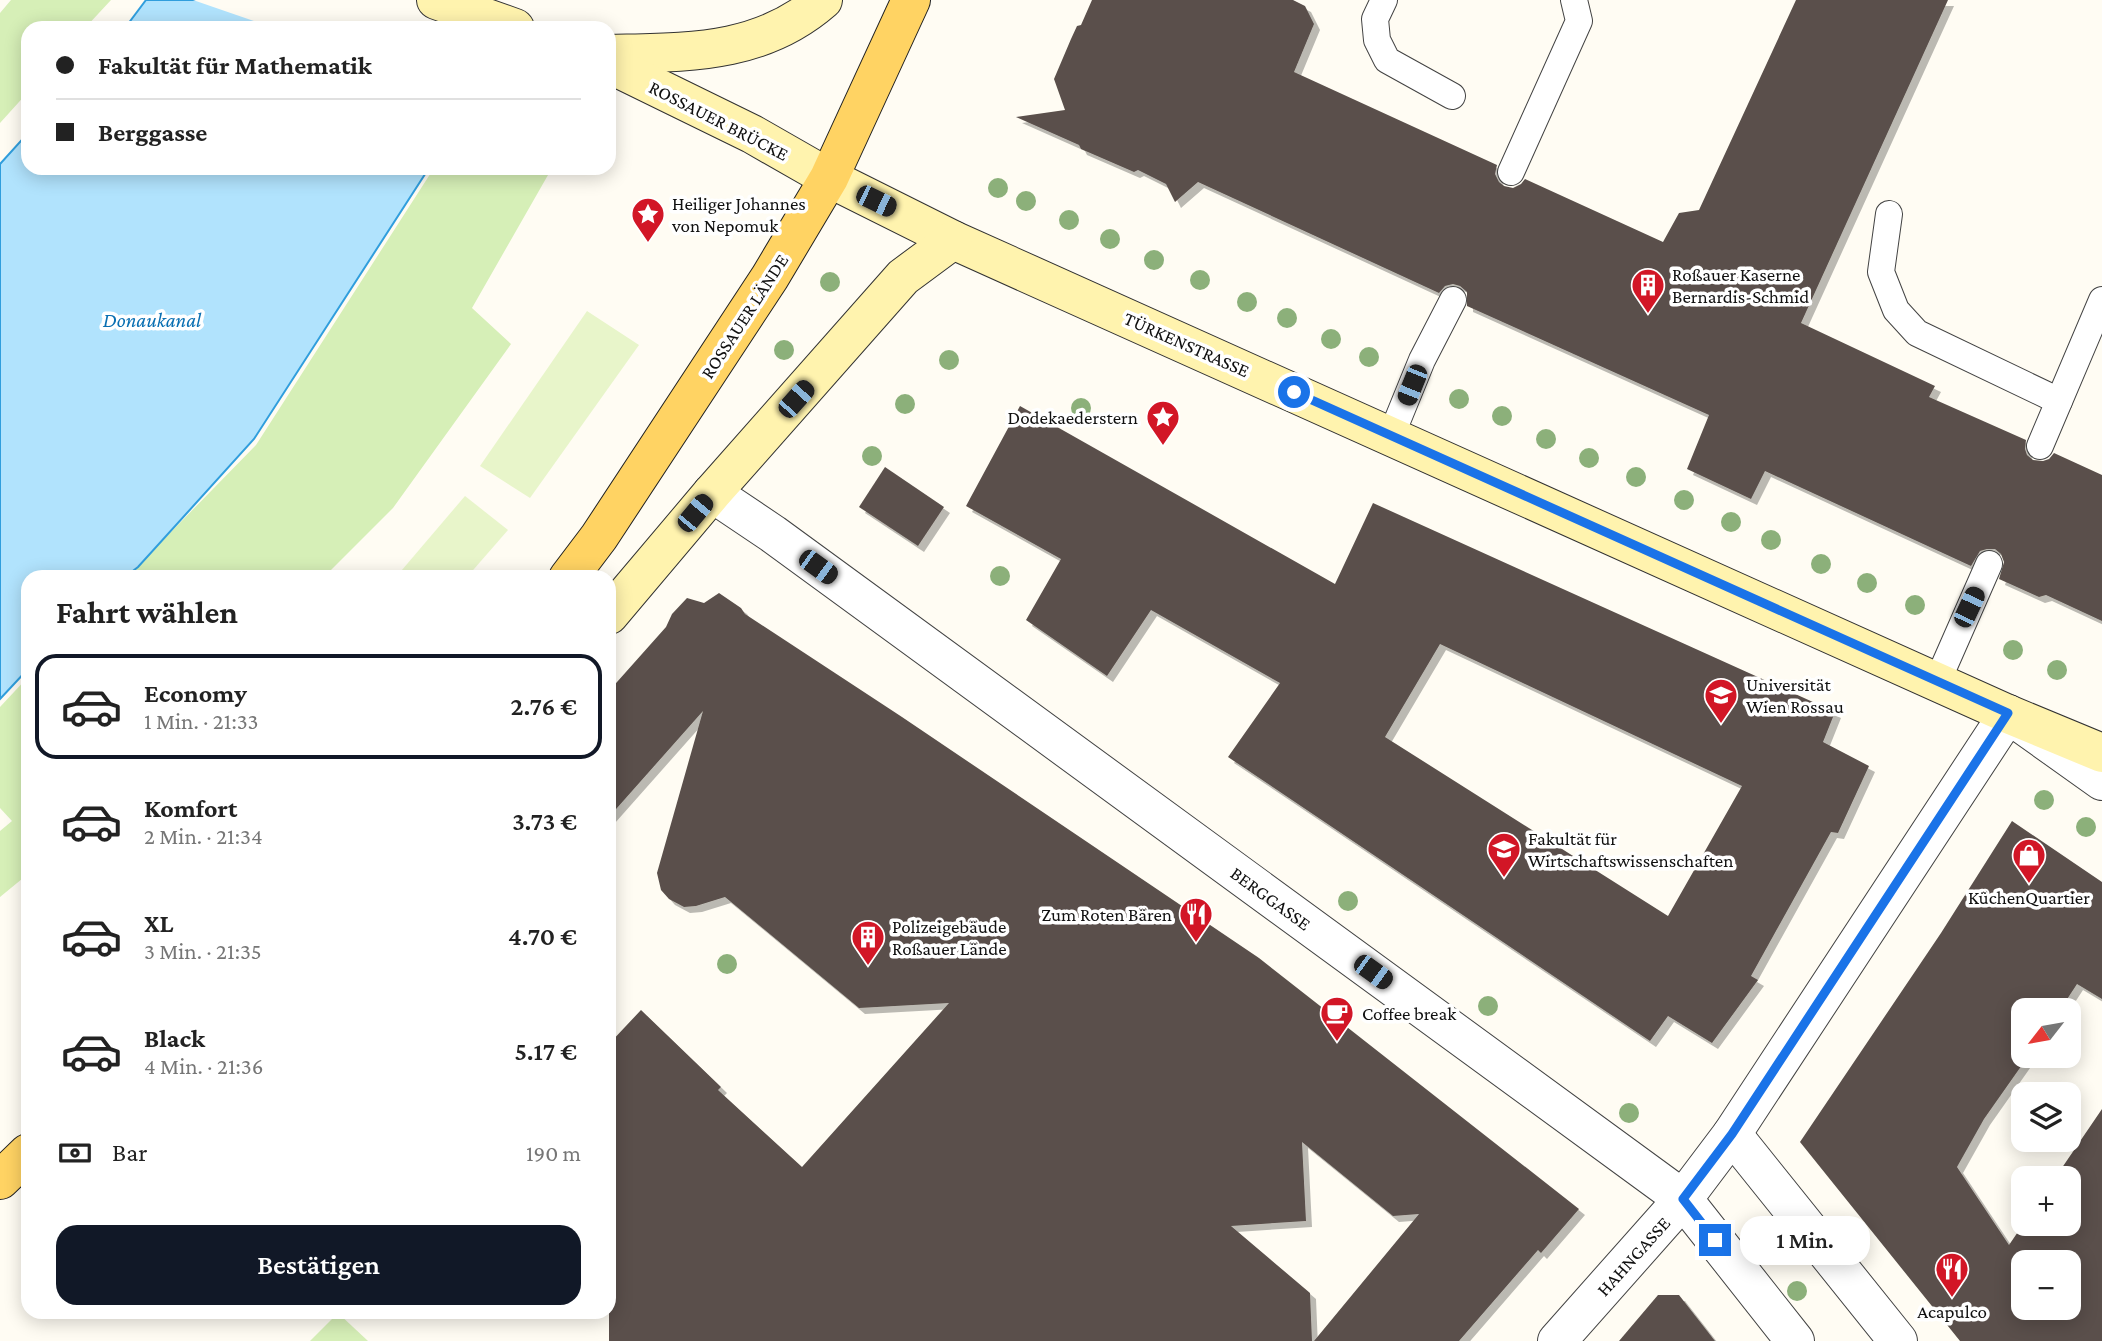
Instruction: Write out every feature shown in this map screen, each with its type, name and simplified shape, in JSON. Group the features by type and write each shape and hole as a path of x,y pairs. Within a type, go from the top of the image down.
{"main road":[{"path":"436,0 495,21"},
{"path":"616,54 684,52 743,44 772,32 823,0"},
{"name":"ROSSAUER LÄNDE","path":"574,570 599,537 763,288 828,178 911,0"},
{"name":"ROSSAUER BRÜCKE","path":"616,67 752,134 828,178"},
{"name":"TÜRKENSTRASSE","path":"828,178 953,240 2102,753"},
{"path":"616,607 712,493 903,277 953,240"},
{"path":"0,1180 21,1160"}],"street":[{"name":"BERGGASSE","path":"712,493 796,551 1683,1199 1795,1341"},
{"name":"HAHNGASSE","path":"1557,1341 1683,1199 1732,1134 2008,713"},
{"name":"TÜRKENSTRASSE","path":"2008,713 2102,781"},
{"path":"1732,1134 1898,1341"}],"lane":[{"path":"1384,0 1375,19 1377,40 1387,60 1452,96"},
{"path":"1511,172 1579,21 1574,0"},
{"path":"1889,214 1881,272 1895,310 1917,332 2059,401"},
{"path":"1391,436 1422,360 1452,300"},
{"path":"2040,446 2102,300"},
{"path":"1938,680 1989,564"}],"green space":[{"path":"11,0 111,0 92,21 21,21 21,100 0,123 0,13"},
{"path":"430,175 548,175 472,308 511,344 393,508 331,570 134,570 256,445"},
{"path":"587,311 639,345 530,498 480,466"},
{"path":"465,496 508,530 473,570 402,570"},
{"path":"21,684 21,880 0,897 0,831 12,821 0,808 0,707"},
{"path":"332,1319 344,1319 368,1341 310,1341"}],"water":[{"path":"146,0 517,0 506,21 130,21"},
{"name":"Donaukanal","path":"21,141 21,175 424,175 254,439 138,567 134,570 21,570 21,676 0,699 0,164"}],"pier":[{"path":"193,0 521,0 510,21 254,21"}],"building":[{"name":"Roßauer Kaserne Bernardis-Schmid","path":"1092,0 1293,0 1305,6 1314,24 1294,72 1497,165 1495,174 1504,186 1513,188 1525,179 1663,242 1679,213 1699,210 1796,0 1948,0 1801,323 1935,386 1929,397 2026,440 2027,455 2033,460 2049,459 2054,453 2102,475 2102,621 2046,595 2039,597 1999,579 2004,562 1995,549 1980,551 1971,566 1765,471 1751,499 1687,469 1709,415 1467,306 1467,292 1460,286 1445,286 1439,293 1198,182 1175,202 1166,184 1138,170 1134,172 1081,149 1079,145 1016,117 1065,110 1054,79 1077,26 1081,25"},
{"name":"Universität Wien Rossau","path":"1020,406 1335,584 1373,503 1835,712 1823,742 1869,766 1838,833 1831,832 1751,976 1758,980 1712,1043 1668,1016 1650,1041 1228,757 1280,683 1151,610 1107,676 1026,620 1061,559 966,506","holes":["1440,644 1742,786 1668,916 1385,737"]},
{"path":"885,467 944,507 918,546 859,507"},
{"path":"719,593 741,608 745,614 1259,958 1579,1209 1541,1253 1538,1250 1459,1341 1314,1341 1419,1214 1393,1216 1302,1142 1306,1221 1231,1226 1310,1293 1312,1341 609,1341 609,1319 616,1319 616,1037 641,1010 721,1087 718,1090 802,1167 949,1003 859,1008 725,897 684,907 669,899 661,890 657,873 703,711 616,809 616,683 666,627 672,614 687,598 704,603"},
{"path":"2012,821 2102,882 2102,999 2077,984 2068,998 2011,998 2011,1068 2020,1068 1984,1119 1957,1167 2009,1245 2015,1236 2081,1236 2081,1166 2063,1166 2073,1152 2081,1152 2081,1140 2102,1109 2102,1341 1960,1341 1800,1142 1941,933"},
{"path":"1658,1295 1679,1295 1715,1341 1619,1341"}],"place":[{"name":"Heiliger Johannes von Nepomuk","path":"648,244"},
{"name":"Roßauer Kaserne Bernardis-Schmid","path":"1648,315"},
{"name":"Dodekaederstern","path":"1163,447"},
{"name":"Universität Wien Rossau","path":"1721,725"},
{"name":"Fakultät für Wirtschaftswissenschaften","path":"1504,879"},
{"name":"KüchenQuartier","path":"2029,885"},
{"name":"Zum Roten Bären","path":"1196,944"},
{"name":"Polizeigebäude Roßauer Lände","path":"868,967"},
{"name":"Coffee break","path":"1337,1043"},
{"name":"Acapulco","path":"1952,1299"}],"route":[{"path":"1294,392 2008,713 1732,1134 1683,1199 1715,1240"}]}
